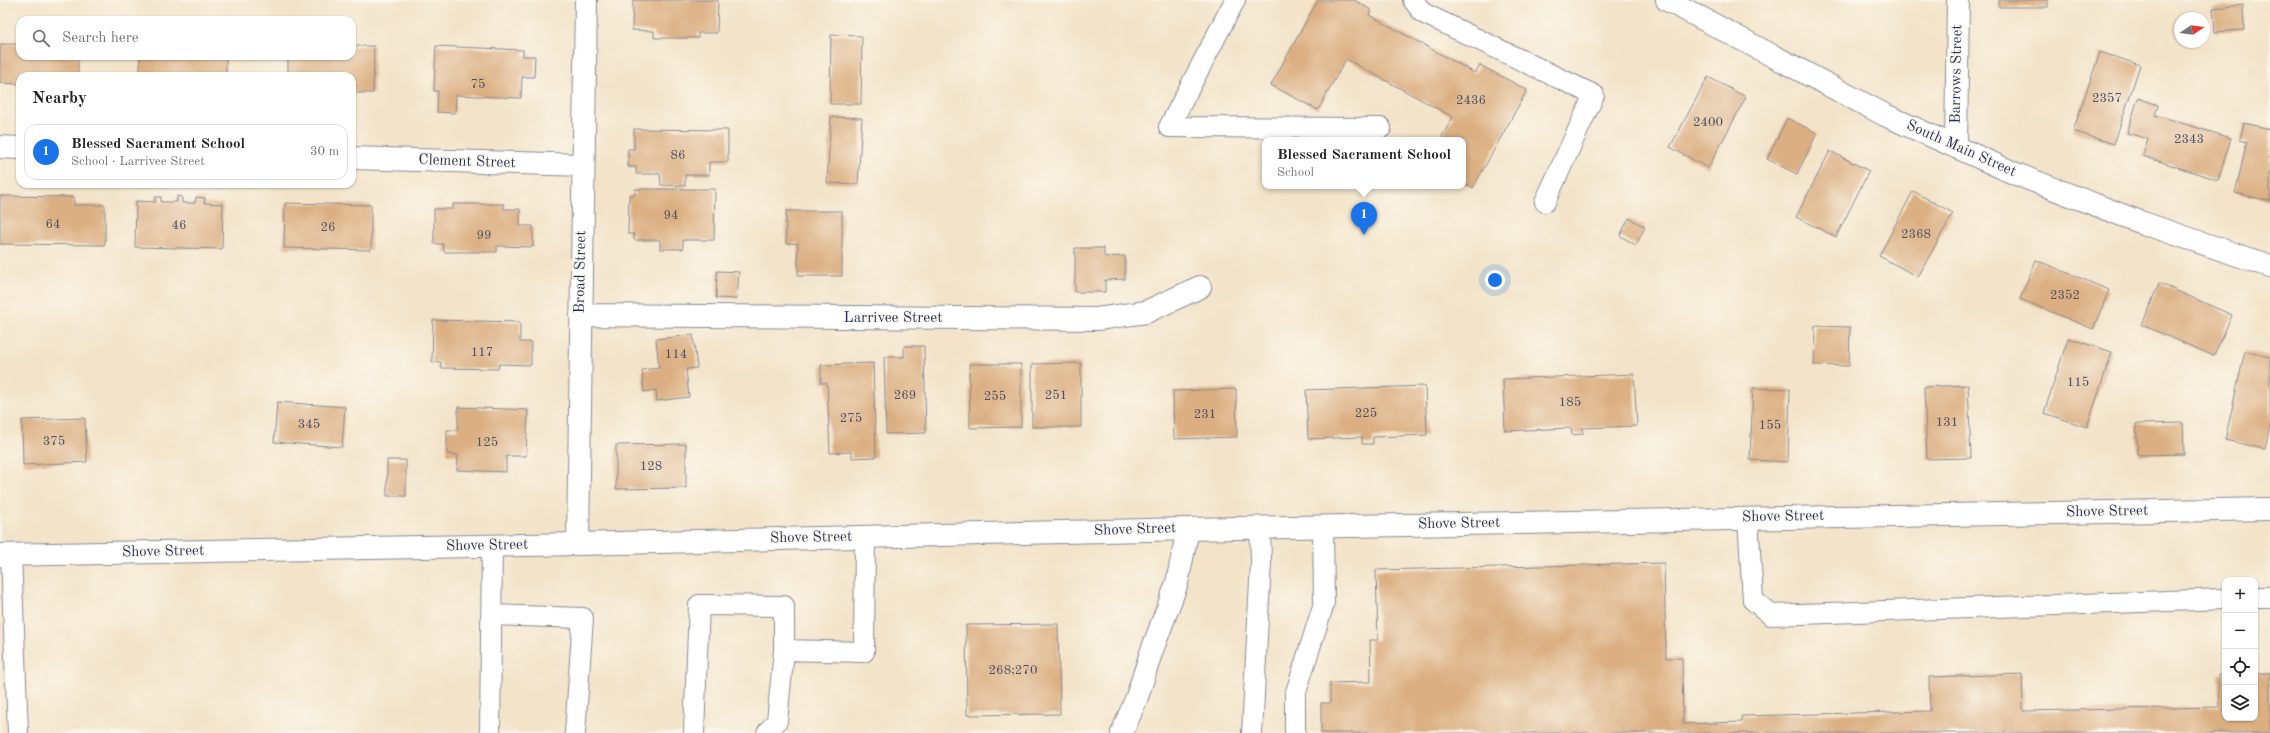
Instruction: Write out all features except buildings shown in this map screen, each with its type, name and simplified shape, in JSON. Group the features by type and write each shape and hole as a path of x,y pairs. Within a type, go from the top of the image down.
{"street":[{"name":"Broad Street","path":"578,544 586,0"},
{"name":"South Main Street","path":"1667,0 1885,115 1956,147 2082,201 2270,266"},
{"name":"Barrows Street","path":"1956,147 1958,0"},
{"path":"0,147 16,148"},
{"name":"Clement Street","path":"356,158 583,166"},
{"name":"Larrivee Street","path":"581,315 1097,319 1146,312 1200,287"},
{"name":"Shove Street","path":"6,555 492,546 1260,527 2270,509"},
{"path":"1122,733 1138,697 1151,653 1177,583 1188,529"}],"lane":[{"path":"1235,0 1169,127 1381,128"},
{"path":"1413,0 1423,13 1594,95 1545,202"},
{"path":"1748,518 1753,600 1771,615 2222,599"},
{"path":"1295,733 1295,695 1324,603 1323,526"},
{"path":"1252,733 1261,562 1260,527"},
{"path":"784,650 864,652 865,537"},
{"path":"490,733 492,546"},
{"path":"6,555 7,617 18,733"},
{"path":"2258,597 2270,597"},
{"path":"694,733 699,604 784,606 784,650 777,721 767,733"},
{"path":"491,615 583,618 575,733"}],"place":[{"name":"Blessed Sacrament School","path":"1364,235"}]}
